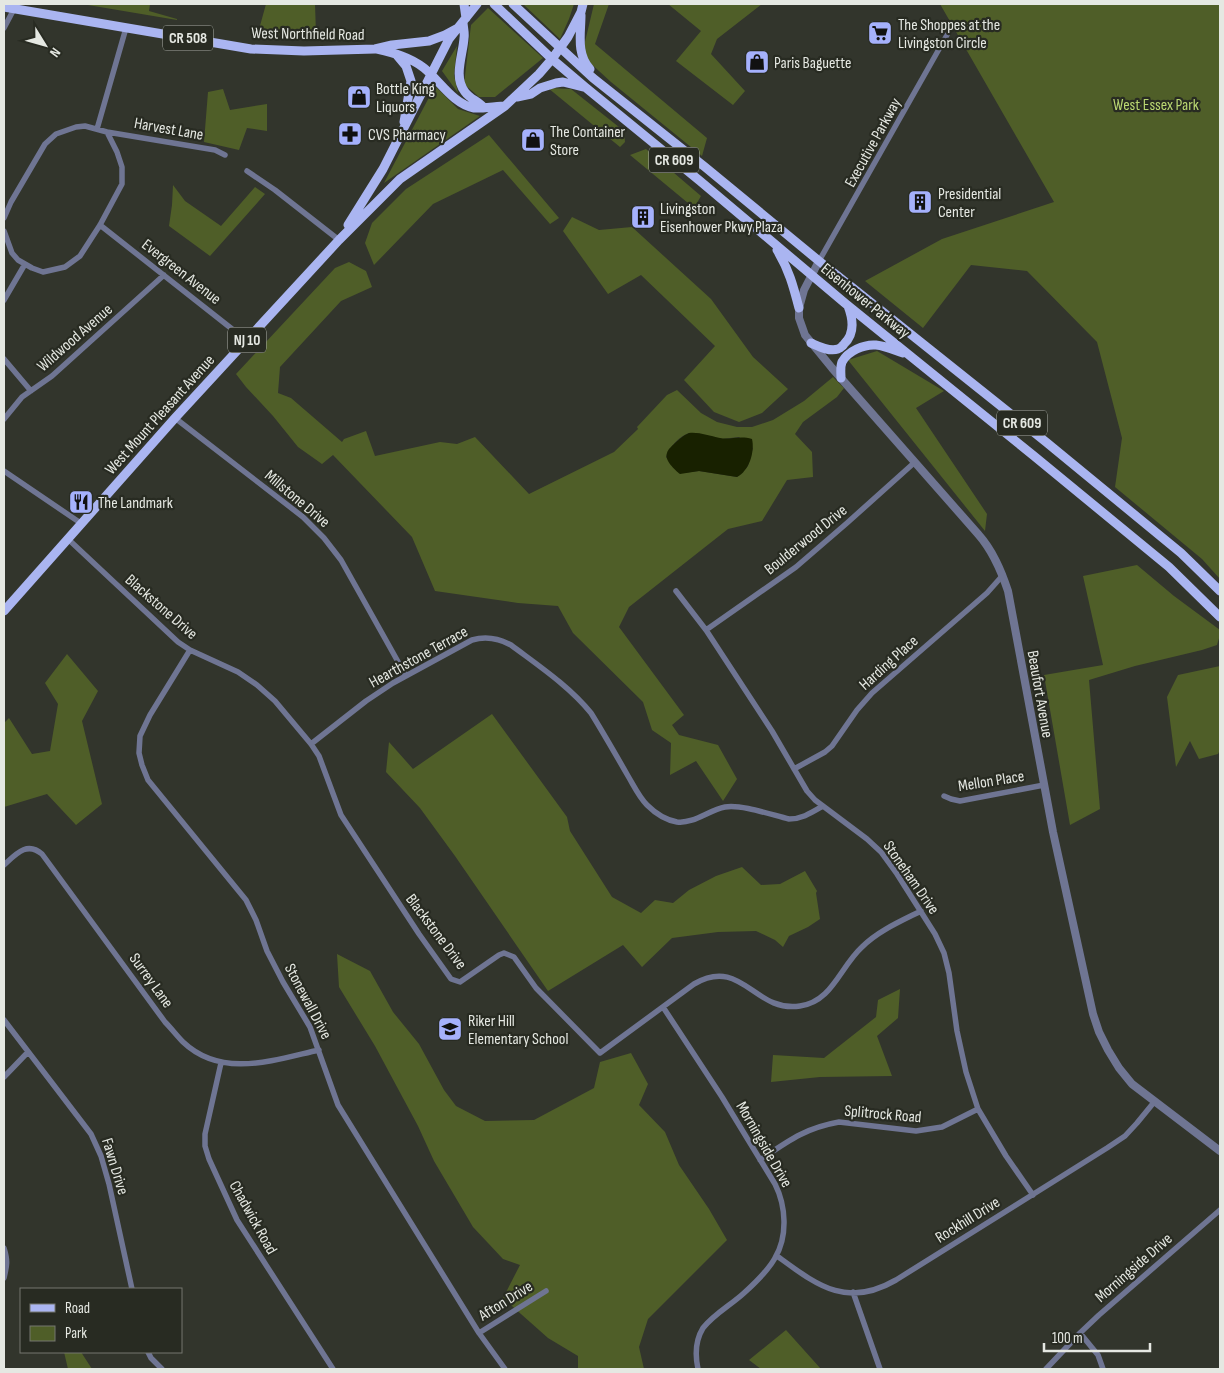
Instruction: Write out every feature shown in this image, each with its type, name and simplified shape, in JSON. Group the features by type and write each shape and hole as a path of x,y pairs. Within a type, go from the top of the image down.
{"main road":[{"path":"464,4 462,22 465,36 461,52 460,82 466,95 483,107"},
{"name":"NJ 10","path":"462,22 477,4"},
{"name":"Eisenhower Parkway","path":"494,4 585,88 1169,567 1220,617"},
{"name":"Eisenhower Parkway","path":"513,4 593,78 1046,442 1181,553 1220,591"},
{"name":"West Northfield Road","path":"4,7 251,49 304,51 375,49"},
{"path":"582,8 580,52 593,78"},
{"name":"NJ 10","path":"505,106 552,59 568,37 582,8"},
{"name":"CR 508","path":"375,49 437,39 462,22"},
{"name":"West Mount Pleasant Avenue","path":"339,240 383,169 449,40 462,22"},
{"name":"CR 508","path":"375,49 408,58 423,67 465,105 477,109 505,106"},
{"path":"396,54 406,66 411,81 402,131"},
{"path":"514,98 563,82 585,88"},
{"name":"West Mount Pleasant Avenue","path":"4,611 175,418 339,240 400,179 505,106"},
{"path":"773,243 792,279 799,308"},
{"path":"810,343 828,350 838,349 846,343 852,331 852,316 846,304"},
{"path":"841,378 841,364 844,359 853,351 864,346 874,345 889,348 912,357"}],"street":[{"path":"4,28 14,9"},
{"path":"97,129 126,28"},
{"name":"Executive Parkway","path":"819,261 947,35"},
{"name":"Harvest Lane","path":"4,218 11,202 45,144 56,134 76,127 85,126 107,132 215,150 225,154"},
{"path":"4,231 12,253 18,260 42,272 66,267 80,256 100,225 122,184 122,167 107,132"},
{"path":"246,171 275,190 339,240"},
{"name":"Evergreen Avenue","path":"100,225 246,340"},
{"path":"799,308 804,290 819,261"},
{"path":"4,300 26,264"},
{"name":"Wildwood Avenue","path":"4,419 22,397 52,376 164,275"},
{"name":"Beaufort Avenue","path":"799,308 802,327 810,343 984,540 1003,575 1008,591 1053,832 1099,1032 1119,1068 1132,1084 1220,1151"},
{"path":"4,359 31,390"},
{"name":"Millstone Drive","path":"175,418 303,517 324,538 341,560 406,676"},
{"name":"Boulderwood Drive","path":"706,630 796,567 915,462"},
{"path":"4,471 82,524"},
{"name":"Blackstone Drive","path":"68,539 178,642 190,650 238,672 275,701 319,756 341,815 419,934 452,979 460,982 504,953 514,956 536,988 600,1054 707,977 722,976 737,980 761,997 777,1004 792,1007 808,1004 831,989 840,973 862,946 887,929 920,911"},
{"name":"Harding Place","path":"794,769 825,752 832,746 857,710 872,693 987,593 1003,575"},
{"name":"Stoneham Drive","path":"676,591 706,630 772,731 807,791 815,800 867,839 881,852 898,874 935,934 944,953 949,973 957,1031 966,1072 978,1109 1006,1156 1033,1195"},
{"name":"Hearthstone Terrace","path":"311,744 366,701 406,676 472,640 490,638 511,646 583,702 642,800 656,813 677,822 698,818 726,807 736,807 788,819 797,819 805,817 823,806"},
{"name":"Stonewall Drive","path":"190,650 150,715 140,736 139,753 148,780 246,900 256,920 267,951 283,982 310,1026 338,1105 479,1333 505,1369"},
{"name":"Mellon Place","path":"944,796 951,800 960,801 1044,785"},
{"name":"Surrey Lane","path":"4,865 25,849 37,849 170,1027 184,1043 207,1058 221,1063 257,1063 319,1050"},
{"name":"Morningside Drive","path":"663,1007 781,1196 784,1228 777,1256 767,1270 745,1293 713,1318 703,1329 696,1348 698,1369"},
{"name":"Fawn Drive","path":"4,1020 91,1134 101,1156 109,1184 132,1288"},
{"path":"4,1077 28,1052"},
{"name":"Chadwick Road","path":"221,1063 205,1134 205,1146 209,1160 236,1220 333,1369"},
{"name":"Rockhill Drive","path":"777,1256 816,1284 832,1290 853,1292 873,1290 889,1284 1125,1136 1155,1101"},
{"name":"Splitrock Road","path":"760,1160 796,1136 827,1124 839,1122 916,1131 928,1130 942,1127 978,1109"},
{"name":"Morningside Drive","path":"1046,1369 1080,1334 1220,1210"},
{"path":"4,1248 8,1265 4,1278"},
{"name":"Afton Drive","path":"479,1333 546,1291"},
{"path":"853,1292 880,1369"},
{"path":"1080,1334 1098,1354 1104,1369"},
{"path":"148,1353 162,1369"}],"green space":[{"path":"82,4 150,4 149,11 177,20"},
{"path":"266,4 315,4 316,34 258,33"},
{"path":"523,4 574,4 560,39"},
{"path":"594,4 609,4 595,44 707,138 702,156 611,82 587,60 584,46"},
{"path":"668,4 762,4 717,39 711,54 745,91 733,105 676,61 701,31"},
{"name":"West Essex Park","path":"940,4 1220,4 1220,579 1202,559 1115,487 1122,438 1097,342 1027,271 971,265 923,328 865,281 942,239 1054,202"},
{"path":"488,8 543,58 495,97 479,97 464,84 471,25"},
{"path":"457,46 454,75 458,93 442,71"},
{"path":"435,86 458,109 480,116 384,183"},
{"path":"548,88 571,89 624,131 625,142 620,147"},
{"path":"223,89 230,110 267,104 267,131 247,128 239,150 204,142 208,92"},
{"path":"489,135 559,218 550,224 503,170 433,204 374,265 365,243 372,223 406,189"},
{"path":"646,149 701,196 694,208 630,155"},
{"path":"173,185 185,201 221,226 255,187 265,194 210,256 169,226"},
{"path":"572,217 599,230 632,227 711,299 753,357 788,389 762,413 739,422 714,412 684,380 715,346 641,275 608,294 563,231"},
{"path":"349,262 366,271 372,287 341,301 280,367 278,393 291,398 342,442 344,439 366,431 375,456 440,442 457,444 475,437 529,494 614,452 638,429 637,427 667,395 677,390 701,413 717,422 737,427 752,427 773,420 804,401 833,377 844,388 837,397 803,422 795,434 812,452 813,477 787,480 762,521 728,529 629,607 619,627 684,715 672,725 679,735 718,745 737,779 723,801 696,761 670,775 671,743 652,730 643,702 573,633 558,606 518,603 435,591 412,537 333,455 322,464 298,447 236,374 335,268","holes":["689,433 722,439 739,437 753,448 748,466 737,477 699,471 683,473 676,470 666,457 668,453 681,437"]},
{"path":"877,351 944,391 916,408 987,514 985,531 848,360"},
{"path":"1137,565 1174,596 1220,630 1220,635 1217,645 1089,680 1100,809 1070,825 1044,675 1103,665 1083,576"},
{"path":"67,654 98,691 82,721 102,804 76,825 47,794 4,807 4,723 9,718 32,754 50,751 58,704 45,683"},
{"path":"1220,666 1220,750 1218,754 1199,759 1190,741 1176,767 1167,697 1178,675"},
{"path":"492,714 567,817 570,831 612,897 641,913 655,900 673,903 689,890 716,876 742,867 761,885 780,884 805,871 817,891 820,919 789,936 783,947 775,940 756,931 718,932 672,938 642,967 623,945 548,991 420,808 386,772 389,742 413,769"},
{"path":"337,954 370,971 393,1012 419,1044 444,1090 456,1106 485,1121 534,1120 594,1088 600,1062 631,1053 648,1084 639,1105 665,1132 679,1165 709,1209 727,1240 648,1319 639,1347 644,1369 578,1369 578,1356 548,1338 503,1298 520,1265 503,1259 473,1227 434,1161 418,1126 375,1046 339,987"},
{"path":"900,989 898,1018 877,1036 892,1076 820,1077 771,1082 773,1055 824,1058 876,1017 878,1000"},
{"path":"786,1330 821,1369 761,1369 749,1360"},
{"path":"64,1353 82,1353 92,1369 68,1369"}],"shaded area":[{"path":"689,433 724,438 743,437 752,439 753,450 748,466 737,477 699,471 680,474 668,462 666,456 669,449 675,443"}],"place":[{"name":"The Shoppes at the Livingston Circle","path":"880,33"},
{"name":"Paris Baguette","path":"757,62"},
{"name":"Bottle King Liquors","path":"359,97"},
{"name":"CVS Pharmacy","path":"350,134"},
{"name":"The Container Store","path":"533,140"},
{"name":"Presidential Center","path":"920,202"},
{"name":"Livingston Eisenhower Pkwy Plaza","path":"643,217"},
{"name":"The Landmark","path":"81,502"},
{"name":"Riker Hill Elementary School","path":"450,1029"}]}
